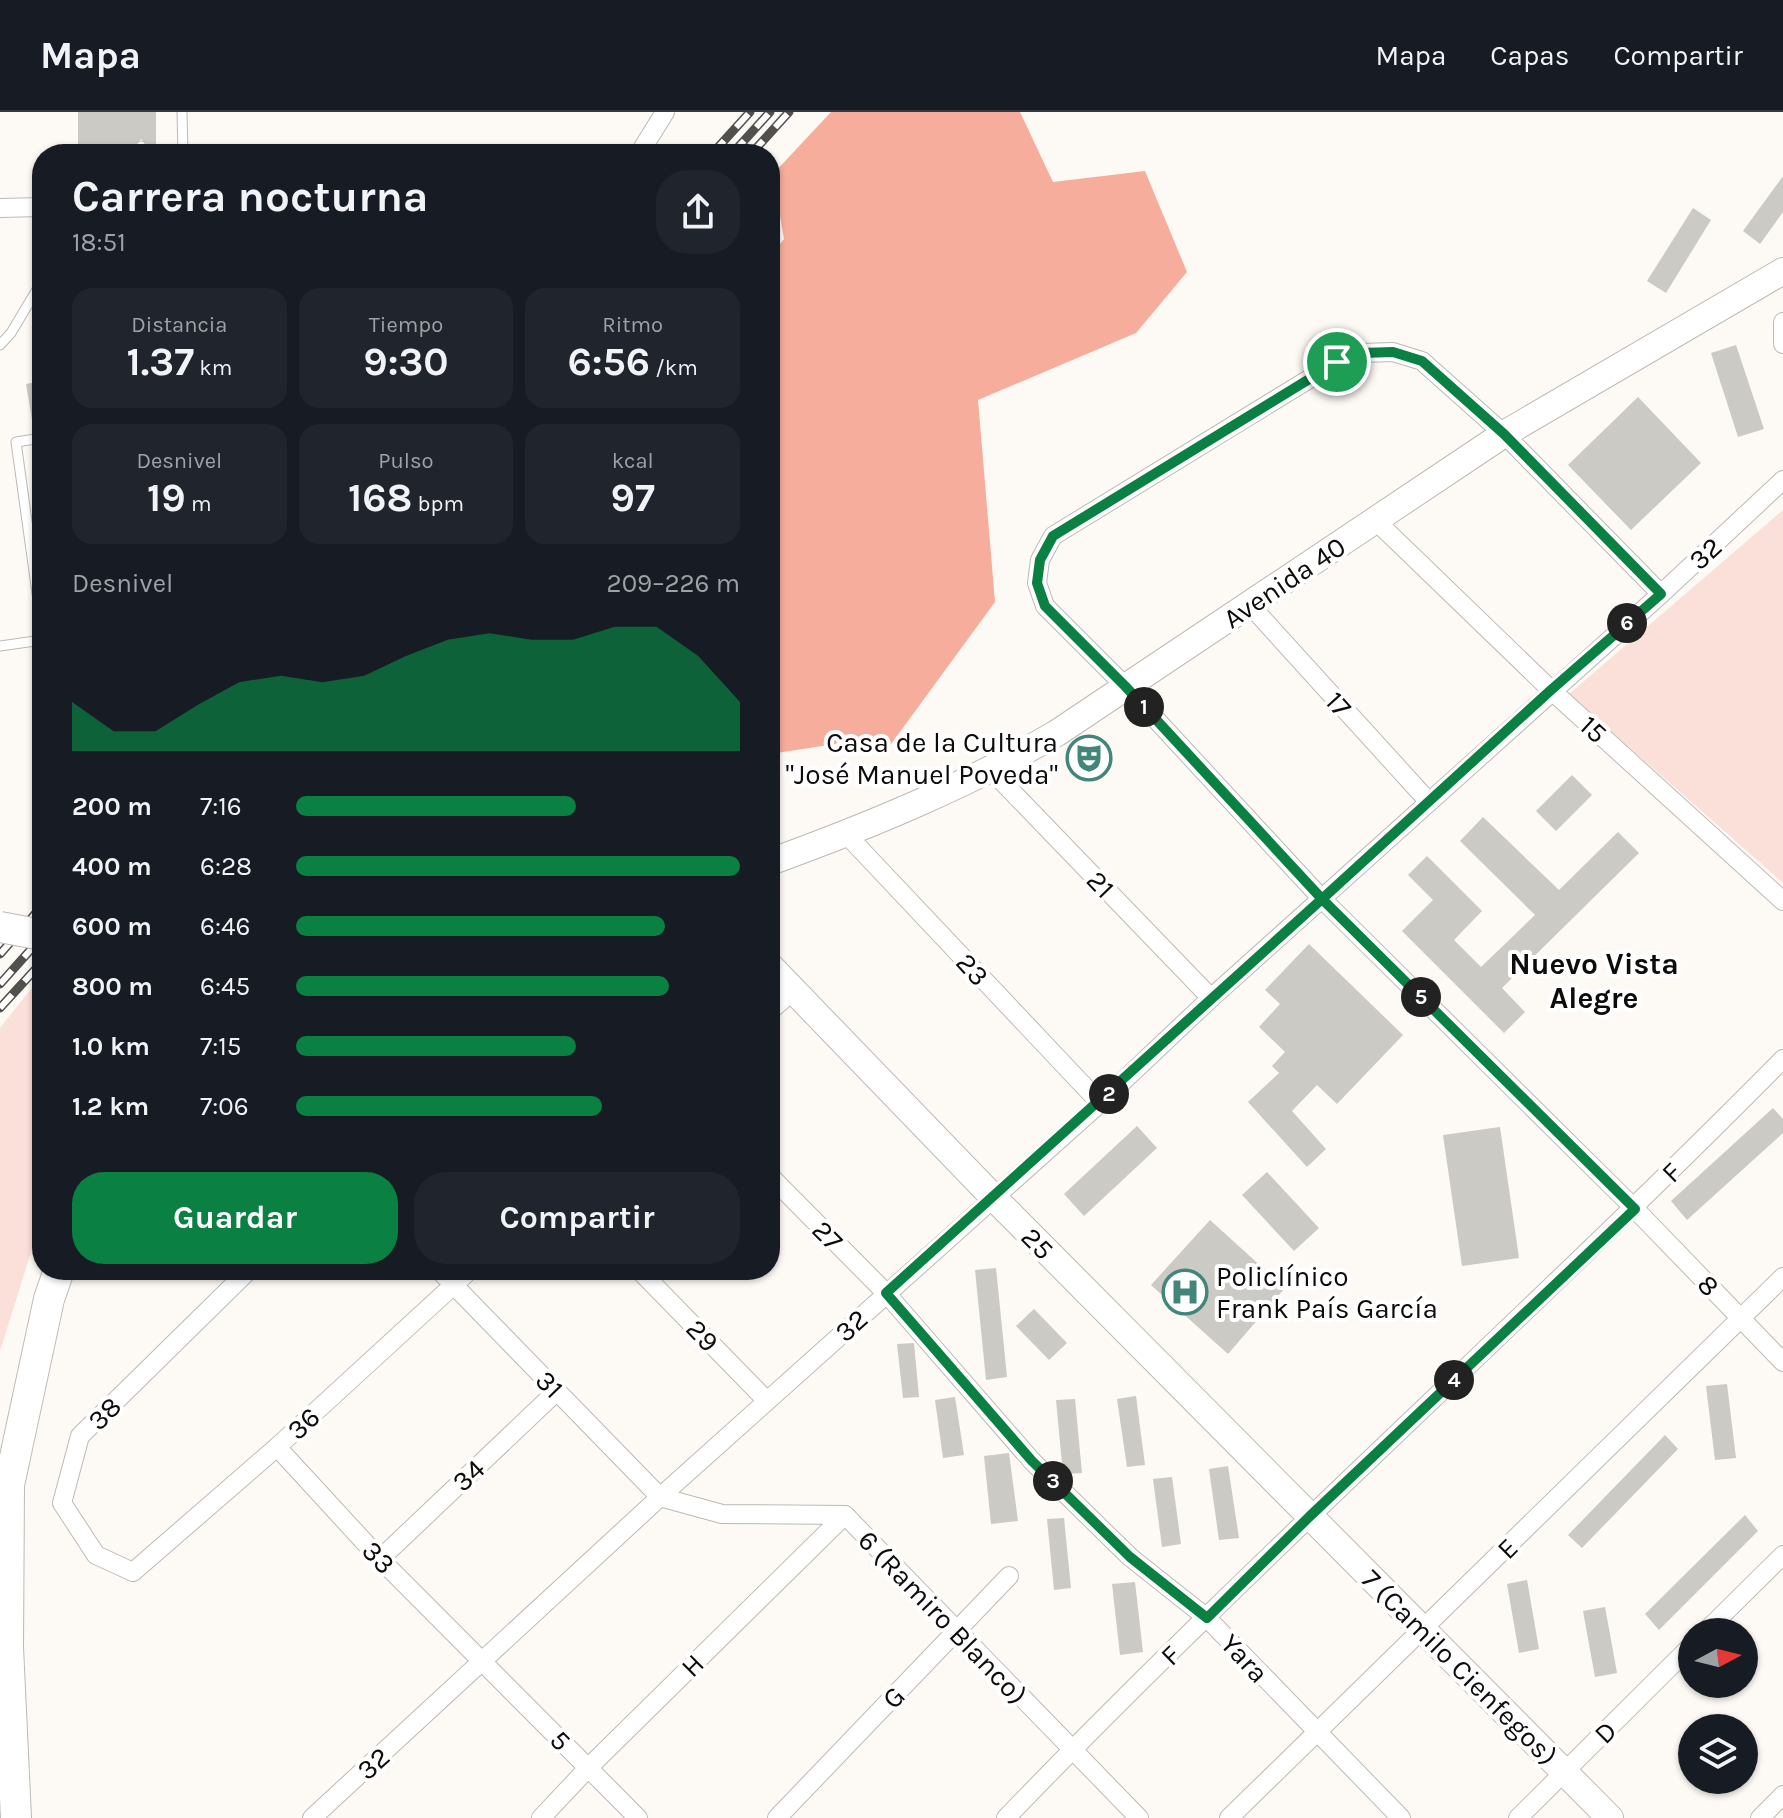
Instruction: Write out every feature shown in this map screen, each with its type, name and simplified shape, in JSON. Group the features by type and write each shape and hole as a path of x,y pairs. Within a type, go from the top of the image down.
{"main road":[{"path":"0,927 32,933"},
{"path":"16,1818 8,1647 9,1485 56,1280"},
{"path":"15,1778 26,1818"}],"street":[{"path":"645,144 665,112"},
{"path":"0,208 32,207"},
{"name":"Avenida 40","path":"780,858 846,834 992,771 1057,733 1504,434 1783,271"},
{"path":"1783,322 1783,344"},
{"name":"8","path":"1504,434 1422,361 1408,355 1362,353 1337,362 1053,536 1040,560 1037,583 1045,606 1125,686 1322,899 1635,1209 1783,1362"},
{"path":"1504,434 1661,594"},
{"name":"32","path":"312,1818 484,1663 660,1497 1100,1103 1211,998 1661,594 1783,480"},
{"name":"15","path":"1375,520 1551,690 1783,901"},
{"name":"17","path":"1250,605 1429,802"},
{"name":"21","path":"992,771 1211,998"},
{"name":"23","path":"846,834 1100,1103"},
{"name":"25","path":"780,976 1309,1517"},
{"path":"780,1002 794,990"},
{"name":"F","path":"1006,1818 1072,1749 1309,1517 1635,1209 1783,1059"},
{"name":"27","path":"780,1186 886,1293"},
{"name":"E","path":"1229,1818 1783,1277"},
{"name":"38","path":"133,1572 96,1555 62,1503 80,1436 239,1280"},
{"name":"31","path":"449,1280 660,1497"},
{"name":"36","path":"133,1572 277,1447 459,1280"},
{"name":"29","path":"649,1280 767,1401"},
{"name":"Yara","path":"886,1293 1032,1461 1130,1557 1207,1618 1401,1818"},
{"name":"34","path":"380,1559 557,1391"},
{"name":"33","path":"277,1447 380,1559 484,1663"},
{"name":"6 (Ramiro Blanco)","path":"660,1497 722,1514 845,1515 1139,1818"},
{"name":"H","path":"541,1818 845,1515"},
{"name":"7 (Camilo Cienfegos)","path":"1309,1517 1425,1629 1610,1818"},
{"path":"1719,1618 1783,1555"},
{"name":"G","path":"777,1818 1009,1576"},
{"name":"D","path":"1518,1818 1678,1659"},
{"name":"5","path":"484,1663 638,1818"},
{"path":"1760,1818 1783,1795"}],"lane":[{"path":"182,112 183,144"},
{"path":"0,345 32,298"},
{"path":"32,440 16,442 32,557"},
{"path":"0,646 32,641"}],"shaded area":[{"path":"831,112 1020,112 1053,182 1145,171 1187,272 1136,333 978,400 995,602 886,751 855,741 780,752 780,244 784,239 780,215 780,167"},
{"path":"1783,510 1783,883 1569,694"},
{"path":"32,988 32,1249 0,1351 0,1028"}],"building":[{"path":"78,112 156,112 156,144 146,144 141,139 135,144 78,144"},
{"path":"1783,176 1783,212 1760,244 1743,231"},
{"path":"1693,208 1711,220 1666,293 1647,281"},
{"path":"1736,345 1764,429 1738,437 1711,353"},
{"path":"32,383 32,420 26,384"},
{"path":"1638,397 1701,463 1631,530 1568,465"},
{"path":"1572,775 1592,795 1556,831 1536,811"},
{"path":"1483,817 1559,890 1618,832 1639,853 1502,988 1525,1012 1504,1033 1402,931 1433,900 1408,875 1427,856 1482,911 1454,940 1481,967 1535,915 1460,841"},
{"path":"1309,944 1403,1035 1337,1104 1317,1085 1292,1111 1326,1149 1307,1167 1248,1102 1279,1073 1272,1066 1285,1052 1259,1027 1280,1004 1265,990"},
{"path":"1773,1108 1783,1119 1783,1133 1687,1220 1671,1201"},
{"path":"1137,1126 1157,1148 1084,1216 1064,1194"},
{"path":"1500,1127 1519,1258 1462,1266 1443,1135"},
{"path":"1267,1172 1319,1228 1294,1251 1242,1195"},
{"path":"1210,1220 1285,1288 1228,1354 1151,1285"},
{"path":"996,1268 1007,1377 986,1380 975,1270"},
{"path":"1034,1309 1067,1343 1049,1360 1016,1326"},
{"path":"914,1343 919,1397 903,1398 897,1344"},
{"path":"1727,1384 1736,1458 1715,1460 1706,1386"},
{"path":"1136,1396 1145,1465 1127,1467 1117,1399"},
{"path":"955,1397 964,1455 943,1458 935,1400"},
{"path":"1075,1399 1082,1473 1063,1474 1056,1400"},
{"path":"1665,1435 1678,1449 1582,1548 1568,1535"},
{"path":"1009,1453 1018,1521 991,1524 984,1456"},
{"path":"1228,1466 1239,1538 1219,1540 1209,1469"},
{"path":"1172,1477 1181,1544 1162,1547 1153,1479"},
{"path":"1745,1515 1758,1531 1659,1630 1645,1614"},
{"path":"1064,1518 1071,1588 1054,1590 1047,1519"},
{"path":"1527,1580 1539,1649 1519,1653 1507,1584"},
{"path":"1135,1582 1143,1652 1120,1655 1112,1584"},
{"path":"1605,1607 1617,1673 1595,1677 1583,1611"}],"railway":[{"path":"721,144 750,112"},
{"path":"741,144 770,112"},
{"path":"760,144 789,112"},
{"path":"0,954 32,917"},
{"path":"0,984 32,948"},
{"path":"0,1008 32,973"}],"place":[{"name":"Casa de la Cultura \"José Manuel Poveda\"","path":"1089,758"},
{"name":"Policlínico Frank País García","path":"1185,1292"}],"district":[{"name":"Nuevo Vista Alegre","path":"1594,981"}],"route":[{"path":"1337,362 1053,536 1040,560 1037,583 1045,606 1125,686 1322,899 1100,1103 886,1293 1032,1461 1130,1557 1207,1618 1309,1517 1635,1209 1322,899 1661,594 1504,434 1422,361 1393,352 1362,353 1337,362"}]}
